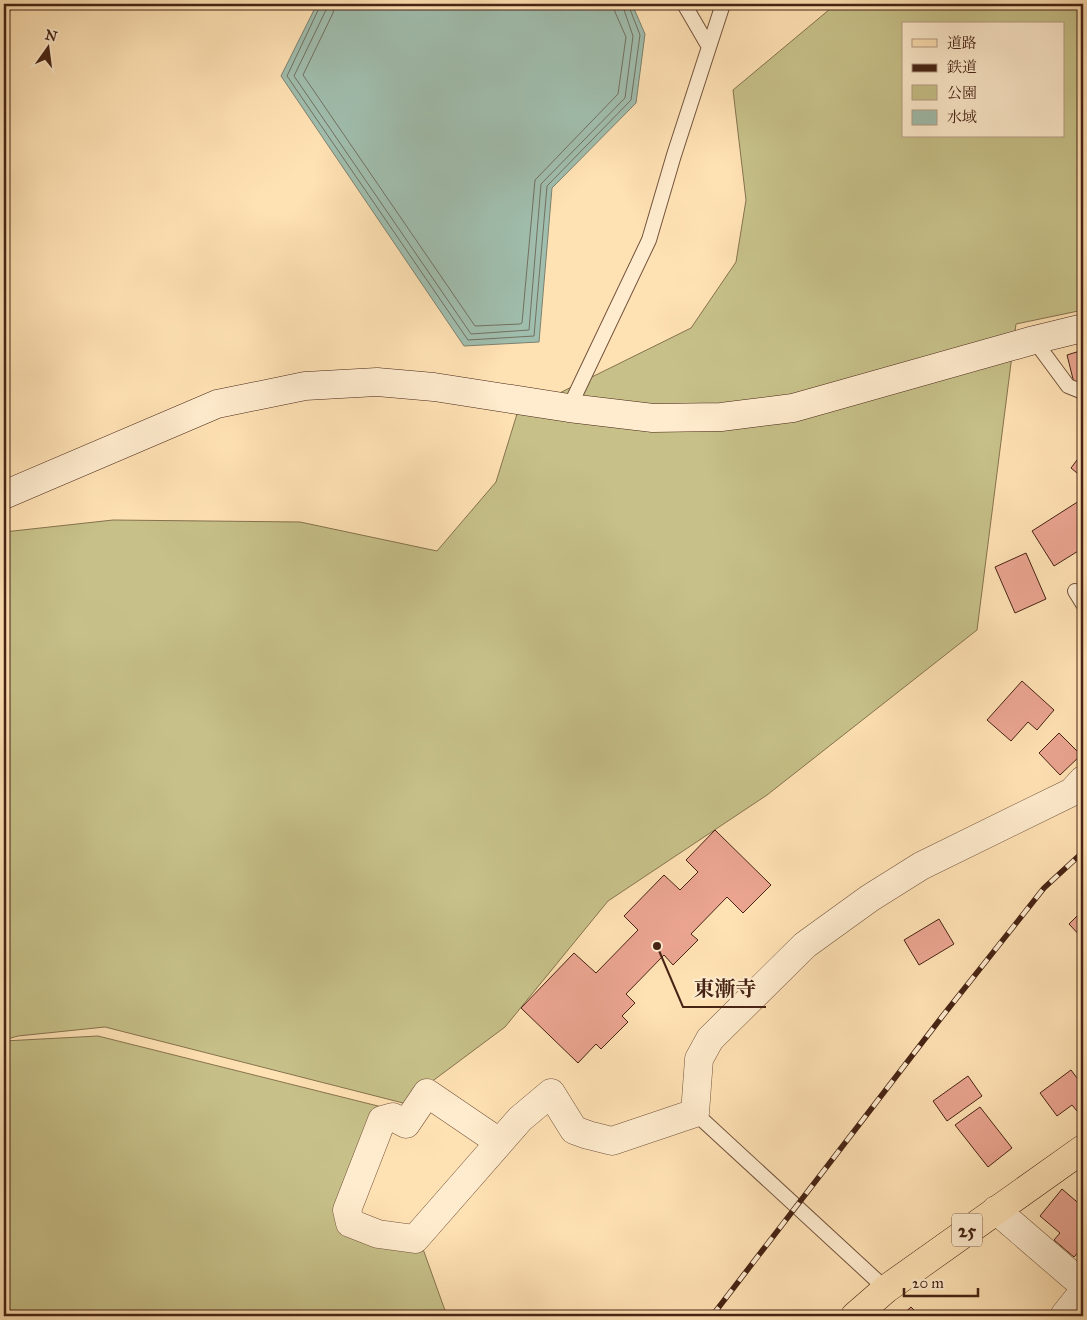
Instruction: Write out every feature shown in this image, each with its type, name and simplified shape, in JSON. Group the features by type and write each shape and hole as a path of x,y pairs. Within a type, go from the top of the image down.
{"main road":[{"name":"25","path":"855,1316 886,1290 1083,1149"}],"street":[{"path":"4,495 217,404 305,386 387,382 653,418 721,417 793,408 1083,328"},
{"path":"499,1142 428,1092 406,1124 394,1116 382,1120 347,1210 350,1223 378,1234 414,1239 520,1119 551,1093 574,1130 588,1136 612,1141 695,1113 700,1059 710,1039 805,945 870,898 921,866 1072,792 1083,780"},
{"path":"996,1210 1083,1285"},
{"path":"1064,1316 1083,1292"}],"lane":[{"path":"684,4 709,47"},
{"path":"569,408 649,240 674,155 723,4"},
{"path":"1034,340 1068,386 1083,392"},
{"path":"1075,591 1083,604"},
{"path":"695,1113 886,1290"}],"green space":[{"path":"836,4 1083,4 1083,310 1016,324 977,630 767,795 608,901 505,1027 403,1103 105,1027 18,1036 4,1040 4,532 113,520 300,522 437,551 496,482 517,414 691,328 736,262 746,200 733,90"},
{"path":"98,1036 386,1108 352,1214 423,1249 447,1316 4,1316 4,1041"}],"water":[{"path":"317,4 632,4 645,34 636,103 552,188 539,342 464,346 281,76"}],"building":[{"path":"1083,350 1083,385 1075,387 1067,355"},
{"path":"1083,452 1083,478 1071,468"},
{"path":"1079,501 1083,507 1083,548 1054,566 1032,531"},
{"path":"1026,553 1046,599 1015,613 995,567"},
{"path":"1022,681 1054,710 1037,730 1028,722 1011,741 987,720"},
{"path":"1059,733 1081,755 1060,775 1039,753"},
{"path":"715,830 771,885 743,913 727,897 691,934 698,940 673,965 664,955 626,994 635,1003 622,1016 628,1022 601,1049 596,1044 578,1063 521,1008 574,953 596,973 638,930 624,916 664,875 680,890 698,872 686,860"},
{"path":"1083,910 1083,939 1069,924"},
{"path":"939,919 954,944 919,965 904,940"},
{"path":"1071,1070 1083,1086 1083,1107 1077,1111 1072,1105 1057,1116 1040,1093"},
{"path":"968,1076 982,1096 947,1121 933,1101"},
{"path":"980,1107 1012,1148 988,1167 955,1125"},
{"path":"1062,1189 1083,1207 1083,1247 1074,1257 1054,1240 1060,1233 1040,1216"},
{"path":"911,1307 920,1316 901,1316"}],"railway":[{"path":"712,1316 941,1018 1044,888 1083,852"}],"place":[{"name":"東漸寺","path":"657,946"}]}
